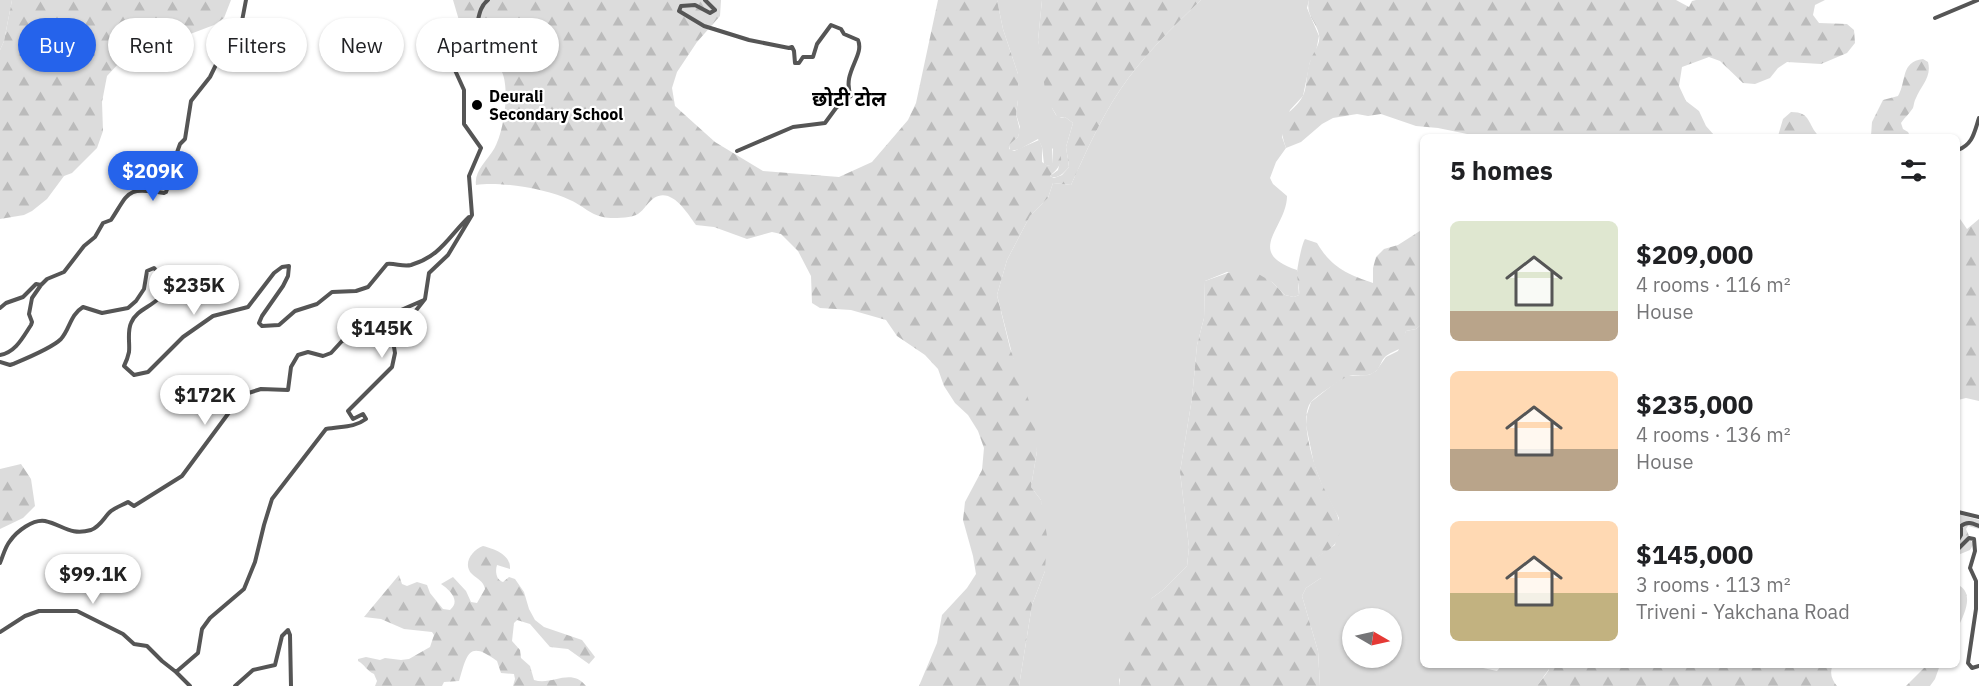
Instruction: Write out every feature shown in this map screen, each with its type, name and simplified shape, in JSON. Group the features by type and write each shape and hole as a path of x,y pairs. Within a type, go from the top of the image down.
{"street":[{"path":"0,355 6,354 16,346 31,325 29,314 32,298 41,285 47,279 64,272 84,246 96,237 103,223 111,220 127,194 142,191 164,194 172,175 180,144 185,139 191,100 210,77 229,38 242,21 246,0"},
{"path":"176,672 198,653 202,629 210,618 244,589 255,562 272,499 326,429 355,426 366,419 363,414 353,419 348,411 392,367 395,353 392,335 425,299 429,273 448,255 472,215 469,176 481,148 464,124 464,90 448,57 456,41 471,36 475,30 481,5 488,0"},
{"path":"705,0 715,10 710,13 695,5 681,6 679,11 704,26 748,40 789,48 792,46 795,63 799,63 803,57 813,57 817,44 831,25 858,40 860,44 854,65 848,75 847,87 850,96 836,108 825,123 792,127 737,151"},
{"path":"1935,18 1978,0"},
{"path":"1960,149 1970,142 1979,118"},
{"path":"0,362 10,365 52,345 61,339 77,311 83,307 102,313 128,309 144,289 147,271 154,268 159,273 162,282 162,292 159,298 143,308 132,320 129,353 124,366 134,375 145,374 183,337 213,316 248,307 274,273 282,267 289,266 288,276 262,316 259,323 261,326 279,325 295,311 317,304 332,292 356,291 369,287 387,264 409,266 438,252 455,230 472,215"},
{"path":"0,308 6,303 23,297 36,284 41,285"},
{"path":"0,562 9,541 30,523 44,521 67,531 76,532 92,529 118,506 128,502 134,506 144,501 182,476 242,395 261,389 288,390 291,381 291,367 298,355 308,352 323,356 331,353 362,325 380,315 401,310 425,299"},
{"path":"1960,512 1979,517"},
{"path":"1960,537 1961,526 1964,524 1968,522 1979,526"},
{"path":"1960,547 1969,538 1974,538 1975,551 1970,568 1976,581 1976,609 1968,663 1972,668 1979,666"},
{"path":"0,632 25,616 39,611 77,611 123,634 134,644 147,646 190,686"},
{"path":"235,686 253,670 275,665 282,636 288,630 291,686"}],"green space":[{"path":"0,0 12,0 0,50"},
{"path":"12,0 231,0 224,18 206,18 206,28 194,33 194,18 108,18 108,72 111,72 107,76 102,102 103,131 97,148 72,173 64,176 47,199 32,211 24,215 0,219 0,50"},
{"path":"453,0 721,0 720,16 697,42 677,72 672,88 675,106 715,142 763,171 839,177 872,162 908,120 916,103 938,0 997,0 1003,29 1018,74 1016,114 1020,130 1018,137 1009,145 1009,149 1014,151 1039,140 1042,147 1042,162 1048,166 1053,163 1053,146 1056,147 1061,160 1050,176 1054,178 1062,175 1069,167 1066,147 1073,123 1065,117 1058,118 1047,104 1038,40 1042,0 1201,0 1148,54 1120,90 1088,148 1071,185 1053,183 1048,198 1030,216 1007,260 997,295 1010,348 1034,415 1037,451 1031,487 1041,500 1047,536 1045,571 1032,605 1019,686 919,686 937,643 942,615 967,588 976,574 963,520 965,502 982,470 984,448 978,431 968,415 955,403 944,386 938,369 925,355 897,336 886,320 851,310 820,308 812,303 811,276 798,251 781,234 772,232 747,239 714,227 696,225 684,208 667,196 654,198 635,215 611,218 598,216 570,200 536,189 498,184 476,185 477,175 498,142 501,132 506,100 502,72 559,72 559,18 458,18"},
{"path":"997,0 1042,0 1038,40 1052,108 1056,115 1061,118 1065,117 1073,123 1066,147 1069,167 1058,176 1050,176 1058,170 1061,158 1052,148 1053,164 1048,166 1044,164 1042,147 1038,139 1020,149 1010,151 1009,145 1018,137 1020,127 1016,114 1018,74 1003,29"},
{"path":"1201,0 1309,0 1307,8 1319,36 1316,51 1310,62 1303,96 1290,110 1282,137 1286,148 1276,162 1270,178 1273,184 1287,196 1285,208 1270,247 1273,255 1281,263 1297,270 1299,295 1294,297 1285,295 1272,282 1227,272 1205,281 1204,318 1197,345 1192,398 1180,472 1189,547 1187,566 1152,598 1119,680 1120,686 1019,686 1032,605 1045,571 1041,500 1031,487 1037,451 997,295 1007,260 1030,216 1048,198 1053,183 1071,185 1088,148 1120,90 1148,54"},
{"path":"1309,0 1676,0 1689,7 1692,1 1696,0 1825,0 1815,5 1813,15 1819,23 1847,24 1854,30 1855,43 1847,53 1821,64 1787,62 1770,78 1755,84 1743,83 1720,61 1709,57 1682,67 1679,86 1686,101 1699,111 1706,126 1713,134 1467,134 1416,126 1381,114 1368,116 1357,114 1333,118 1301,142 1286,148 1282,126 1284,119 1302,98 1309,65 1318,46 1318,30 1308,5"},
{"path":"1923,59 1928,62 1929,72 1915,99 1913,108 1901,123 1903,129 1909,134 1871,134 1872,122 1883,100 1898,96 1907,68"},
{"path":"1791,112 1803,114 1817,134 1779,134 1783,119"},
{"path":"1960,219 1967,229 1979,219 1979,401 1966,398 1960,400"},
{"path":"1420,231 1420,326 1406,331 1402,347 1386,356 1373,373 1346,377 1314,399 1307,410 1307,431 1312,456 1340,524 1338,538 1334,545 1315,559 1321,569 1321,578 1306,588 1302,596 1318,651 1320,686 1120,686 1119,645 1152,598 1187,566 1189,547 1180,472 1192,398 1197,345 1204,318 1205,281 1236,270 1255,272 1272,282 1285,295 1294,297 1299,295 1297,271 1305,239 1317,243 1328,259 1341,269 1373,283 1376,257 1384,249 1398,245"},
{"path":"1420,326 1420,668 1483,668 1497,671 1500,668 1549,668 1537,686 1320,686 1318,651 1302,596 1306,588 1321,578 1314,559 1335,545 1339,518 1323,488 1314,464 1306,425 1307,414 1311,402 1335,383 1347,376 1369,375 1376,371 1386,357 1398,351 1406,331"},
{"path":"21,464 31,479 35,506 23,518 0,529 0,469"},
{"path":"1960,515 1979,520 1979,529 1968,526 1966,529 1973,545 1970,550 1960,554"},
{"path":"483,546 497,551 508,560 510,569 497,565 497,577 503,582 509,577 515,579 524,592 535,620 544,627 582,640 595,657 589,664 568,649 550,647 530,624 517,620 514,623 512,641 520,650 521,658 530,666 534,680 548,681 568,677 586,686 513,686 514,674 501,673 497,661 487,654 474,651 467,657 459,681 444,682 442,686 375,686 377,681 374,674 358,659 366,657 380,660 385,658 409,659 430,647 434,635 432,632 404,629 381,619 364,617 399,575 402,584 407,586 417,582 427,585 430,593 443,609 450,610 454,599 451,592 441,584 453,577 466,591 471,602 477,603 485,589 482,582 469,570 468,562 472,554"},
{"path":"1960,586 1967,600 1960,622"},
{"path":"1549,668 1832,668 1832,676 1837,686 1537,686"},
{"path":"1924,668 1939,668 1930,686 1906,686"}],"place":[{"name":"Deurali Secondary School","path":"477,105"}],"district":[{"name":"छोटी टोल","path":"849,99"}]}
